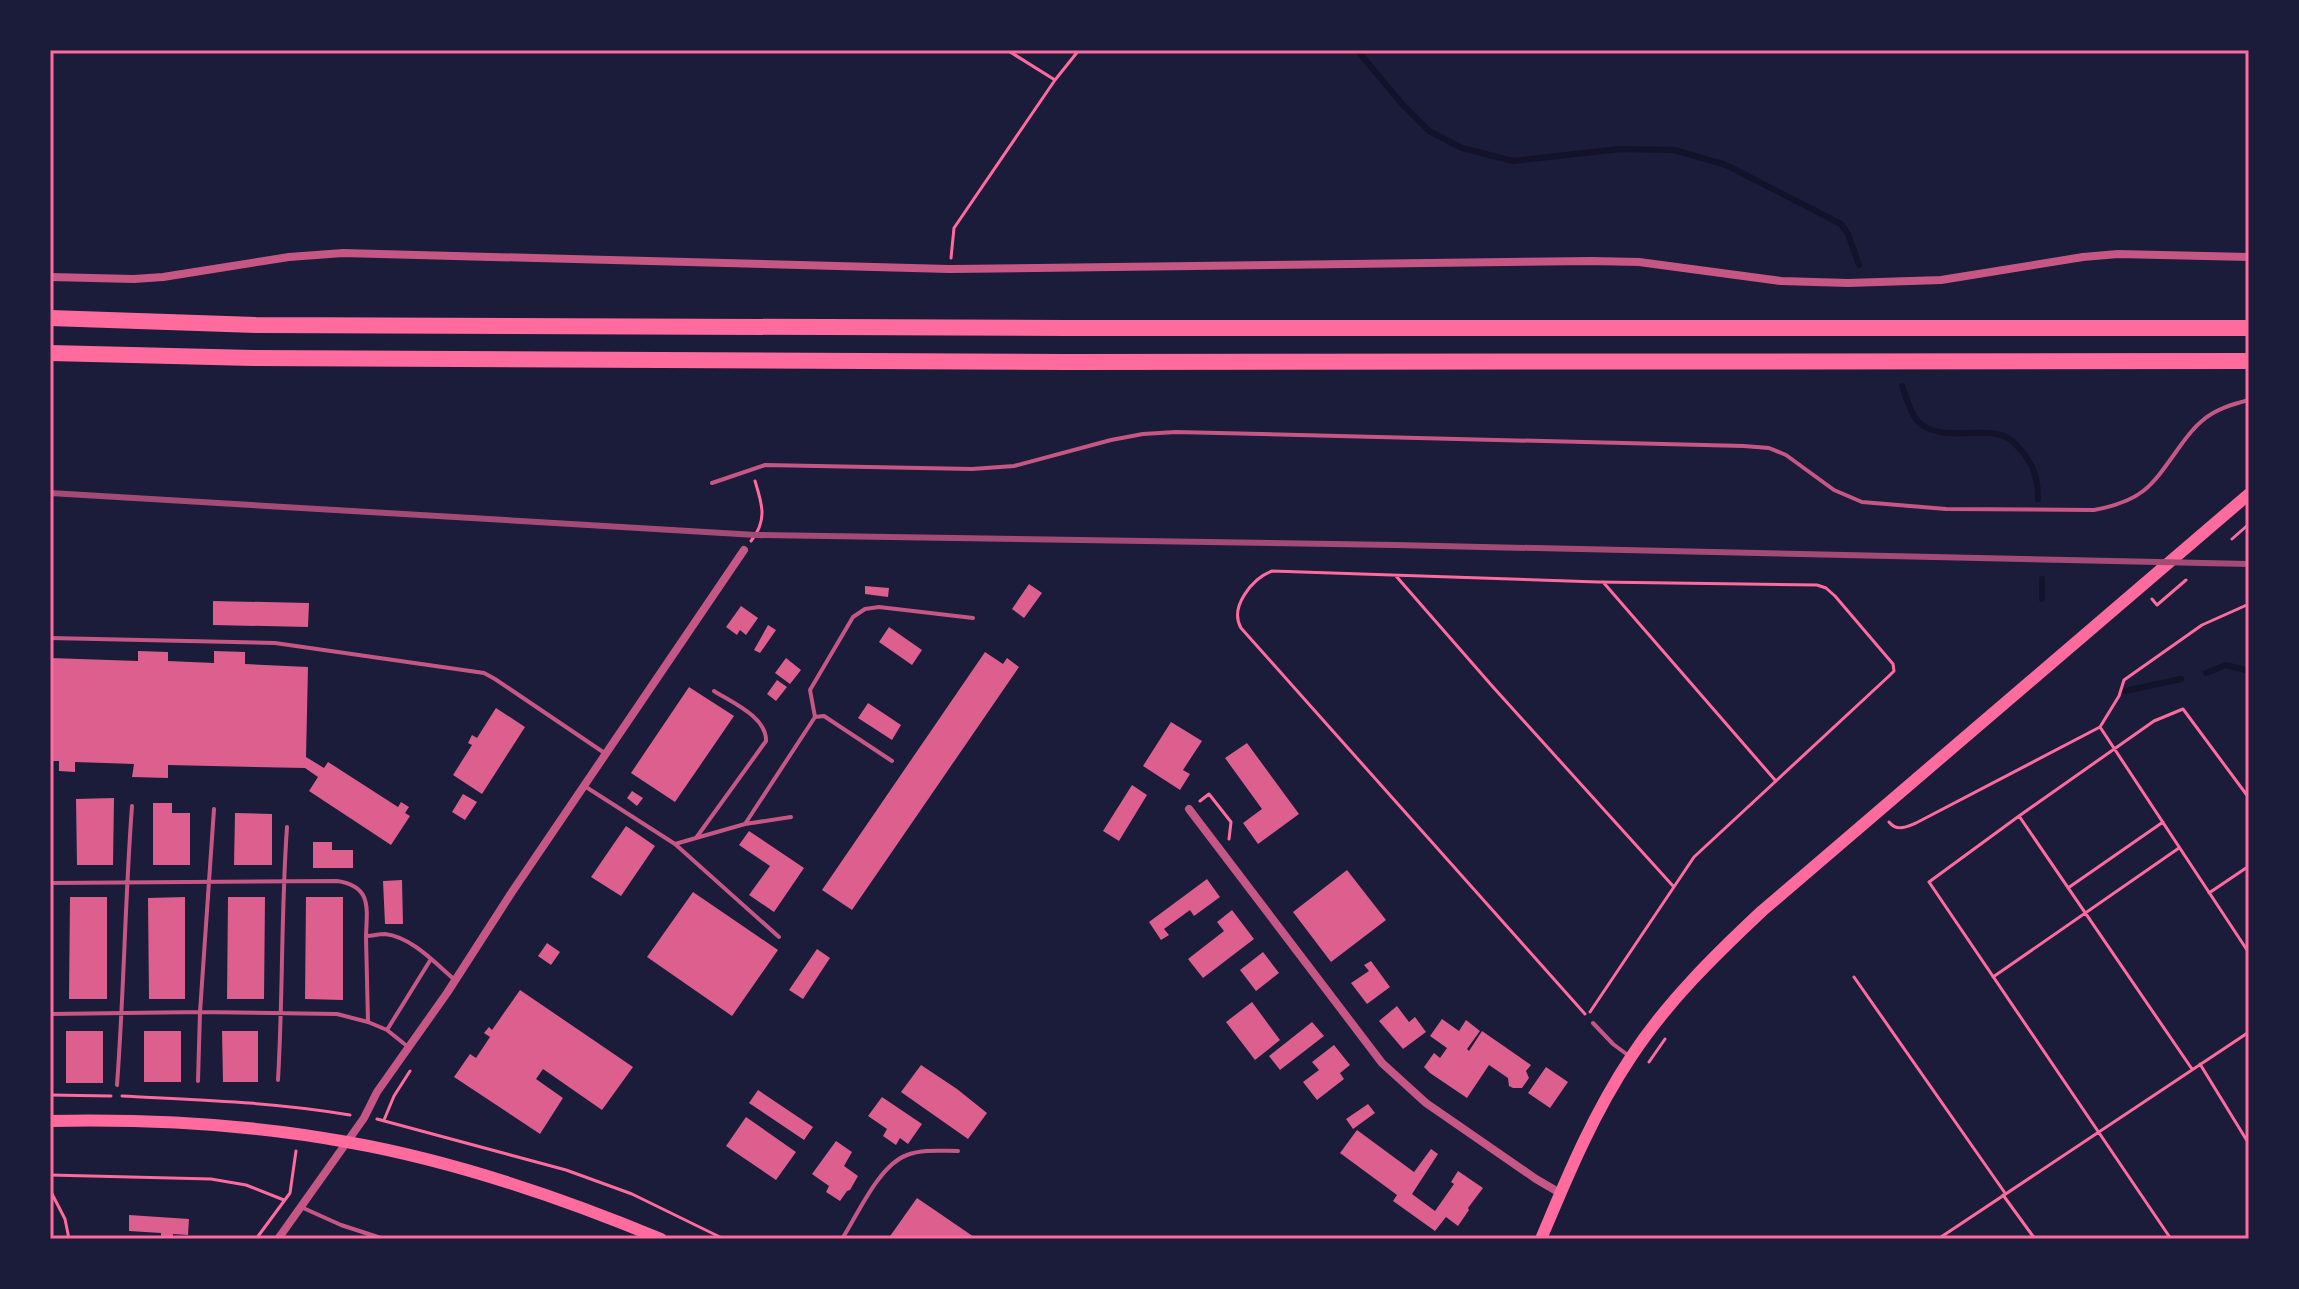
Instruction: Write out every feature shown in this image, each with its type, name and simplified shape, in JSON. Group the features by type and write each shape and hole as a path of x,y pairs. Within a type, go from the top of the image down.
{"highway":[{"path":"54,318 288,325 2249,328"},
{"path":"56,353 269,358 1050,362 2249,361"}],"main road":[{"path":"1541,1239 1584,1139 1631,1057 1693,978 1739,932 2249,494"},
{"path":"50,1121 201,1125 348,1142 511,1182 661,1239"}],"street":[{"path":"51,277 163,277 289,257 343,253 949,269 1592,261 1639,262 1781,281 1848,283 1941,280 2118,254 2249,257"},
{"path":"278,1239 348,1142 377,1092 744,550"},
{"path":"1189,809 1382,1063 1426,1103 1560,1193"}],"lane":[{"path":"712,483 765,465 972,469 1014,466 1111,440 1176,432 1769,448 1786,455 1834,490 1862,502 1946,509 2094,510 2111,507 2141,494 2154,483 2192,430 2205,418 2225,407 2249,400"},
{"path":"745,824 815,717 810,690 853,617 865,609 879,607 973,618"},
{"path":"50,638 275,643 484,673 606,754"},
{"path":"696,838 766,741 766,734 757,720 714,691"},
{"path":"815,717 824,716 892,761"},
{"path":"584,786 675,844 779,937"},
{"path":"50,899 51,800"},
{"path":"117,1085 132,806"},
{"path":"198,1081 214,809"},
{"path":"675,844 745,824 791,817"},
{"path":"278,1080 287,827"},
{"path":"50,883 351,883 363,893 367,903 368,1022"},
{"path":"366,936 387,934 407,941 455,980"},
{"path":"387,1030 431,959"},
{"path":"50,1014 337,1014 387,1030 408,1046"},
{"path":"1593,1023 1631,1057"},
{"path":"842,1239 885,1170 896,1160 924,1151 958,1151"},
{"path":"301,1207 341,1225 384,1239"}],"path":[{"path":"1007,50 1055,80"},
{"path":"949,269 954,228 1079,50"},
{"path":"744,550 756,535 763,516 751,468"},
{"path":"2232,539 2249,524"},
{"path":"1272,571 1395,574 1603,582 1817,585 1835,596 1893,664 1894,671 1694,857 1587,1016 1292,687 1237,621 1237,607 1243,597 1259,578 1272,571"},
{"path":"1395,574 1673,886"},
{"path":"2152,599 2157,605 2186,580"},
{"path":"1603,582 1775,780"},
{"path":"1889,822 1900,829 1916,823 2100,727 2119,696 2124,680 2202,625 2249,604"},
{"path":"2171,1239 1929,882 2114,748 2154,721 2183,709 2249,798"},
{"path":"2100,727 2249,953"},
{"path":"1189,809 1209,794 1231,822 1229,846"},
{"path":"2019,816 2192,1069"},
{"path":"2068,888 2163,822"},
{"path":"1993,977 2179,848"},
{"path":"2209,893 2249,866"},
{"path":"1854,977 2035,1239"},
{"path":"1938,1239 2249,1032"},
{"path":"1645,1067 1669,1033"},
{"path":"2200,1064 2249,1144"},
{"path":"50,1095 249,1102 384,1120 566,1170 632,1194 724,1239"},
{"path":"256,1239 290,1193 299,1135"},
{"path":"50,1175 211,1179 246,1185 284,1200"},
{"path":"50,1190 65,1219 69,1239"}],"building":[{"path":"1029,584 1042,593 1024,618 1012,609"},
{"path":"865,586 889,588 888,597 865,594"},
{"path":"213,601 309,603 308,627 213,625"},
{"path":"741,606 758,618 746,635 740,630 737,635 726,627"},
{"path":"768,625 776,630 760,653 754,650"},
{"path":"889,627 922,650 912,665 879,642"},
{"path":"138,651 168,652 168,661 214,663 214,651 245,652 245,664 308,667 306,757 324,768 328,762 398,807 401,802 409,807 405,813 410,816 391,845 309,791 318,777 305,768 168,765 168,778 132,777 134,764 75,762 75,772 59,771 59,761 50,761 50,658 138,661"},
{"path":"985,652 1003,664 1007,658 1019,667 852,910 822,890"},
{"path":"786,658 801,670 790,684 775,673"},
{"path":"777,680 787,687 776,701 767,694"},
{"path":"689,687 734,716 675,802 631,773"},
{"path":"868,703 901,725 892,740 858,718"},
{"path":"496,708 525,727 482,794 453,775 472,745 468,743 472,735 477,738"},
{"path":"1171,722 1202,741 1183,770 1190,774 1180,790 1143,766"},
{"path":"1247,743 1299,814 1258,844 1243,823 1262,809 1225,758"},
{"path":"1132,785 1147,795 1119,841 1103,831"},
{"path":"632,791 643,798 637,806 627,798"},
{"path":"463,794 477,802 465,820 452,812"},
{"path":"114,798 113,865 77,865 76,799"},
{"path":"153,803 172,803 172,813 190,813 190,865 153,865"},
{"path":"235,813 272,814 272,865 234,865"},
{"path":"626,826 655,846 621,896 591,877"},
{"path":"749,831 804,868 774,912 749,895 770,866 739,845"},
{"path":"313,842 332,842 332,850 353,850 353,868 313,868"},
{"path":"1347,870 1386,920 1331,962 1293,912"},
{"path":"1207,879 1220,897 1194,916 1190,910 1164,929 1169,935 1161,940 1149,922"},
{"path":"402,880 403,924 385,924 383,881"},
{"path":"693,892 778,950 732,1016 647,957"},
{"path":"70,897 107,897 107,999 69,999"},
{"path":"185,897 185,999 149,999 148,898"},
{"path":"228,897 265,897 264,999 227,999"},
{"path":"306,897 343,897 343,1000 305,999"},
{"path":"1232,910 1254,939 1203,978 1188,959 1224,931 1217,922"},
{"path":"547,943 560,952 551,965 538,956"},
{"path":"817,949 830,958 803,999 789,990"},
{"path":"1263,952 1279,973 1256,991 1240,970"},
{"path":"1371,961 1390,987 1367,1004 1351,983 1369,971 1364,965"},
{"path":"520,990 633,1067 602,1110 543,1069 536,1079 563,1098 540,1134 454,1077 470,1054 476,1058 490,1037 484,1033 489,1027 492,1030"},
{"path":"1252,1002 1280,1040 1255,1060 1226,1022"},
{"path":"1397,1006 1409,1022 1415,1017 1426,1032 1403,1049 1379,1021"},
{"path":"1442,1019 1459,1031 1466,1020 1480,1031 1467,1049 1469,1051 1482,1031 1531,1065 1526,1071 1529,1078 1522,1088 1509,1086 1508,1078 1489,1065 1467,1098 1430,1073 1424,1067 1434,1053 1440,1058 1447,1048 1430,1036"},
{"path":"1312,1022 1324,1036 1280,1070 1269,1056"},
{"path":"66,1031 103,1031 103,1083 66,1083"},
{"path":"144,1031 181,1031 181,1082 144,1082"},
{"path":"222,1031 258,1031 258,1082 223,1082"},
{"path":"1334,1045 1350,1065 1340,1073 1344,1079 1317,1100 1303,1082 1319,1070 1312,1062"},
{"path":"921,1065 987,1113 968,1139 901,1092"},
{"path":"1546,1067 1568,1082 1550,1108 1528,1093"},
{"path":"758,1090 813,1127 804,1140 749,1103"},
{"path":"882,1097 922,1124 908,1144 900,1138 896,1145 883,1136 887,1129 868,1116"},
{"path":"1368,1104 1375,1113 1353,1129 1346,1119"},
{"path":"746,1117 796,1152 776,1180 726,1146"},
{"path":"1357,1130 1414,1172 1431,1149 1438,1154 1412,1194 1435,1211 1454,1184 1451,1182 1458,1171 1483,1188 1458,1226 1446,1217 1435,1231 1393,1201 1397,1195 1340,1153"},
{"path":"836,1141 852,1152 844,1166 858,1176 840,1201 826,1192 829,1186 812,1174"},
{"path":"917,1198 977,1239 888,1239"},
{"path":"129,1215 189,1219 188,1235 173,1234 173,1239 161,1239 161,1233 129,1231"}],"waterway":[{"path":"1357,50 1429,131 1462,148 1513,161 1620,149 1674,150 1726,165 1841,224 1859,265"},
{"path":"1902,386 1914,416 1930,429 1951,433 1997,434 2011,440 2031,465 2038,499"},
{"path":"2042,579 2042,599"},
{"path":"2206,673 2226,665 2249,671"},
{"path":"2125,691 2181,679"}],"railway":[{"path":"50,493 756,535 1395,545 2249,564"}]}
